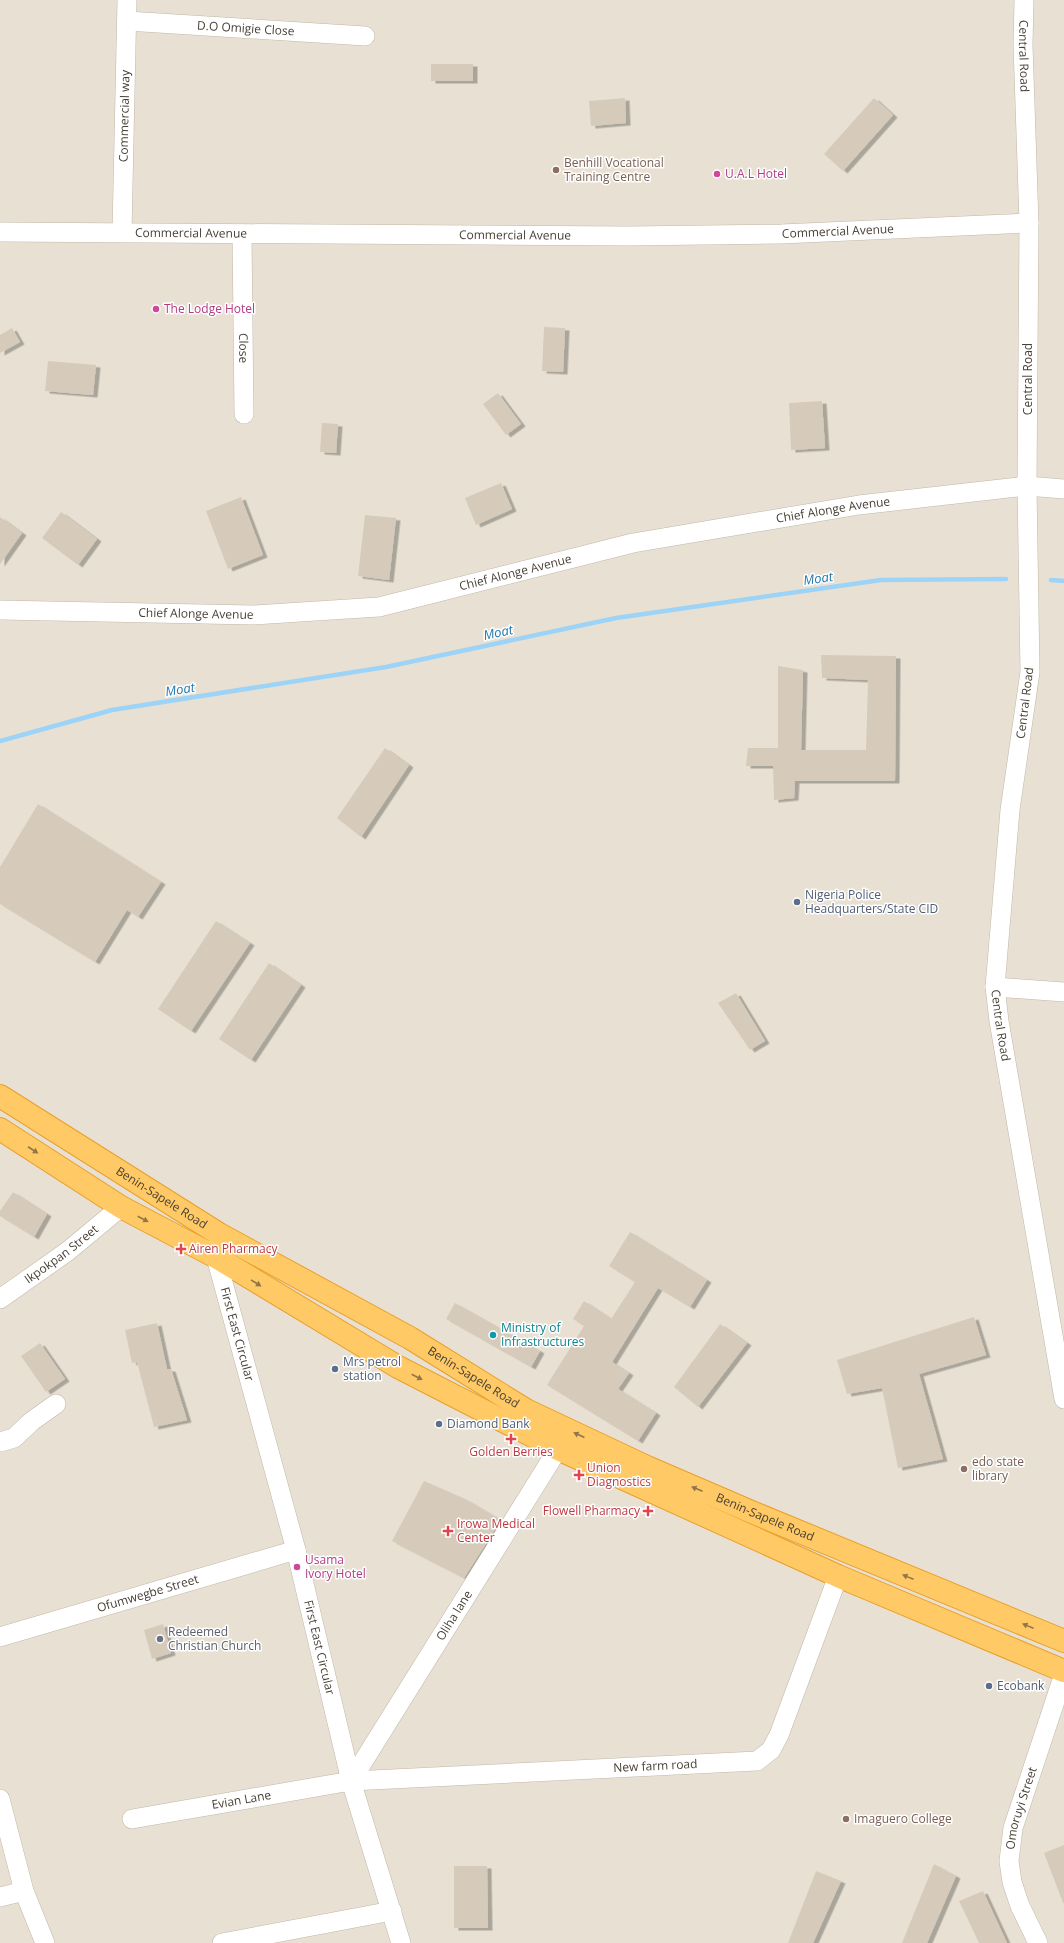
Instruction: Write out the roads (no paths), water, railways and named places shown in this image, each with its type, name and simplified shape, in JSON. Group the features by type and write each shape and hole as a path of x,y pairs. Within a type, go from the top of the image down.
{"highway":[{"name":"Benin-Sapele Road","path":"0,1096 219,1234 410,1338 526,1410 647,1467 754,1513 1064,1641"},
{"name":"Benin-Sapele Road","path":"0,1129 122,1207 216,1257 398,1367 558,1449 838,1576 1064,1673"}],"street":[{"name":"Commercial way","path":"122,232 127,0"},
{"name":"Central Road","path":"1024,0 1023,45 1029,223 1027,486 1030,672 1010,810 995,987 999,1021 1064,1399"},
{"name":"D.O Omigie Close","path":"126,21 365,36"},
{"name":"Commercial Avenue","path":"0,232 621,236 741,235 1029,223"},
{"name":"Close","path":"242,234 244,414"},
{"name":"Chief Alonge Avenue","path":"0,610 254,615 379,607 633,544 860,505 1027,486 1064,489"},
{"path":"995,987 1064,992"},
{"name":"Ikpokpan Street","path":"0,1300 68,1251 122,1207"},
{"name":"First East Circular","path":"219,1234 216,1257 296,1550 350,1781 401,1943"},
{"path":"0,1442 14,1438 32,1421 56,1404"},
{"name":"Oliha lane","path":"350,1781 558,1449"},
{"name":"Ofumwegbe Street","path":"0,1637 296,1550"},
{"name":"New farm road","path":"350,1781 757,1761 771,1750 779,1735 838,1576"},
{"name":"Omoruyi Street","path":"1038,1943 1020,1906 1012,1882 1009,1861 1013,1828 1064,1673"},
{"name":"Evian Lane","path":"132,1820 350,1781"},
{"path":"0,1799 24,1891 45,1943"},
{"path":"0,1896 24,1891"},
{"path":"222,1943 392,1911"}],"waterway":[{"name":"Moat","path":"0,741 112,710 386,667 616,618 881,580 1006,579"},
{"name":"Moat","path":"1051,580 1064,581"}],"place":[{"name":"Benhill Vocational Training Centre","path":"556,170"},
{"name":"U.A.L Hotel","path":"717,174"},
{"name":"The Lodge Hotel","path":"156,309"},
{"name":"Nigeria Police Headquarters/State CID","path":"797,902"},
{"name":"Airen Pharmacy","path":"181,1249"},
{"name":"Ministry of Infrastructures","path":"493,1335"},
{"name":"Mrs petrol station","path":"335,1369"},
{"name":"Diamond Bank","path":"439,1424"},
{"name":"Golden Berries","path":"511,1439"},
{"name":"edo state library","path":"964,1469"},
{"name":"Union Diagnostics","path":"579,1475"},
{"name":"Flowell Pharmacy","path":"648,1511"},
{"name":"Irowa Medical Center","path":"448,1531"},
{"name":"Usama Ivory Hotel","path":"297,1567"},
{"name":"Redeemed Christian Church","path":"160,1639"},
{"name":"Ecobank","path":"989,1686"},
{"name":"Imaguero College","path":"846,1819"}]}
